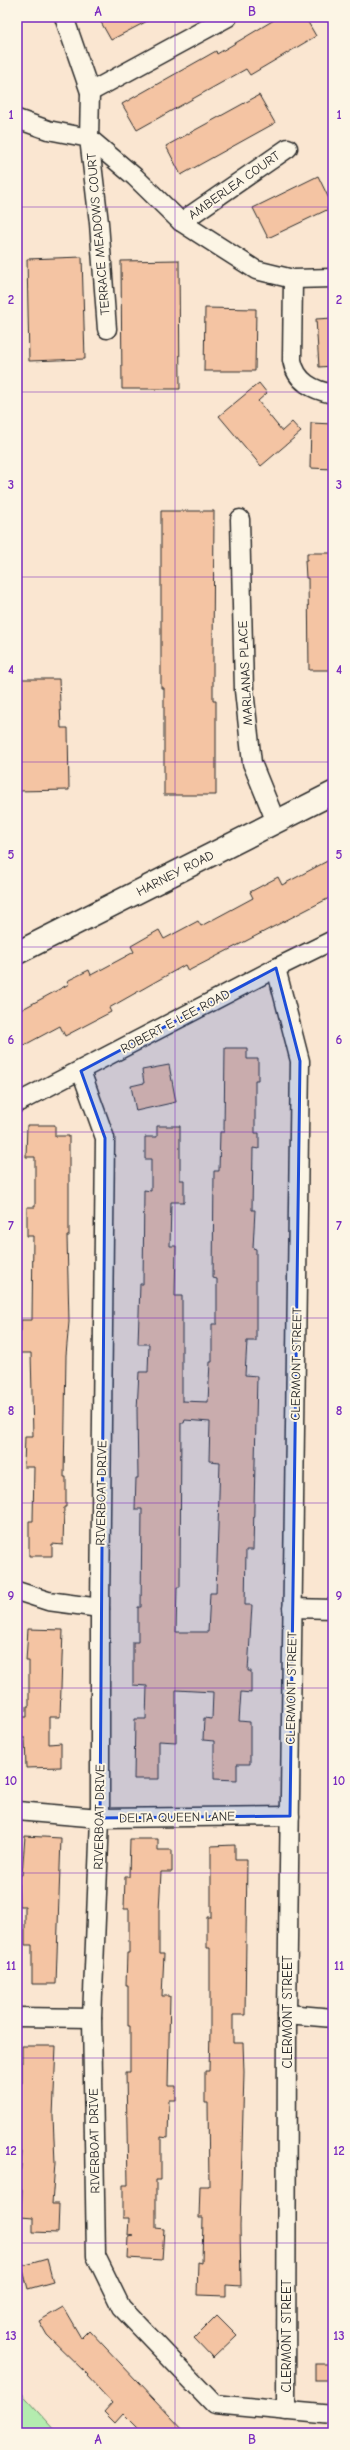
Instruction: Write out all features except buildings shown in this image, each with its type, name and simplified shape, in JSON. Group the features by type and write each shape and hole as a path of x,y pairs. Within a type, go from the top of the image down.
{"street":[{"path":"64,17 90,92 228,17"},
{"name":"TERRACE MEADOWS COURT","path":"90,92 89,138 99,223 107,329"},
{"path":"17,119 48,130 89,138 135,177 181,222 256,270 293,279 333,278"},
{"name":"AMBERLEA COURT","path":"181,222 288,148"},
{"path":"293,279 292,360 294,371 302,381 318,391 333,394"},
{"name":"MARLANAS PLACE","path":"240,519 244,690 252,763 276,822"},
{"name":"HARNEY ROAD","path":"17,953 333,793"},
{"name":"ROBERT E LEE ROAD","path":"17,1103 276,968 333,940"},
{"name":"CLERMONT STREET","path":"276,968 300,1061 287,2014 286,2411"},
{"name":"RIVERBOAT DRIVE","path":"81,1070 105,1138 100,1608 100,1818 92,2018 96,2256 121,2307 214,2404 333,2415"},
{"path":"17,1591 48,1601 100,1608"},
{"path":"292,1608 333,1609"},
{"name":"DELTA QUEEN LANE","path":"17,1811 100,1818 290,1816"},
{"path":"287,2014 333,2018"},
{"path":"17,2017 92,2018"}],"highlighted area":[{"path":"276,968 300,1061 290,1816 100,1818 105,1138 81,1071"}],"green space":[{"path":"17,2388 58,2433 17,2433"}]}
